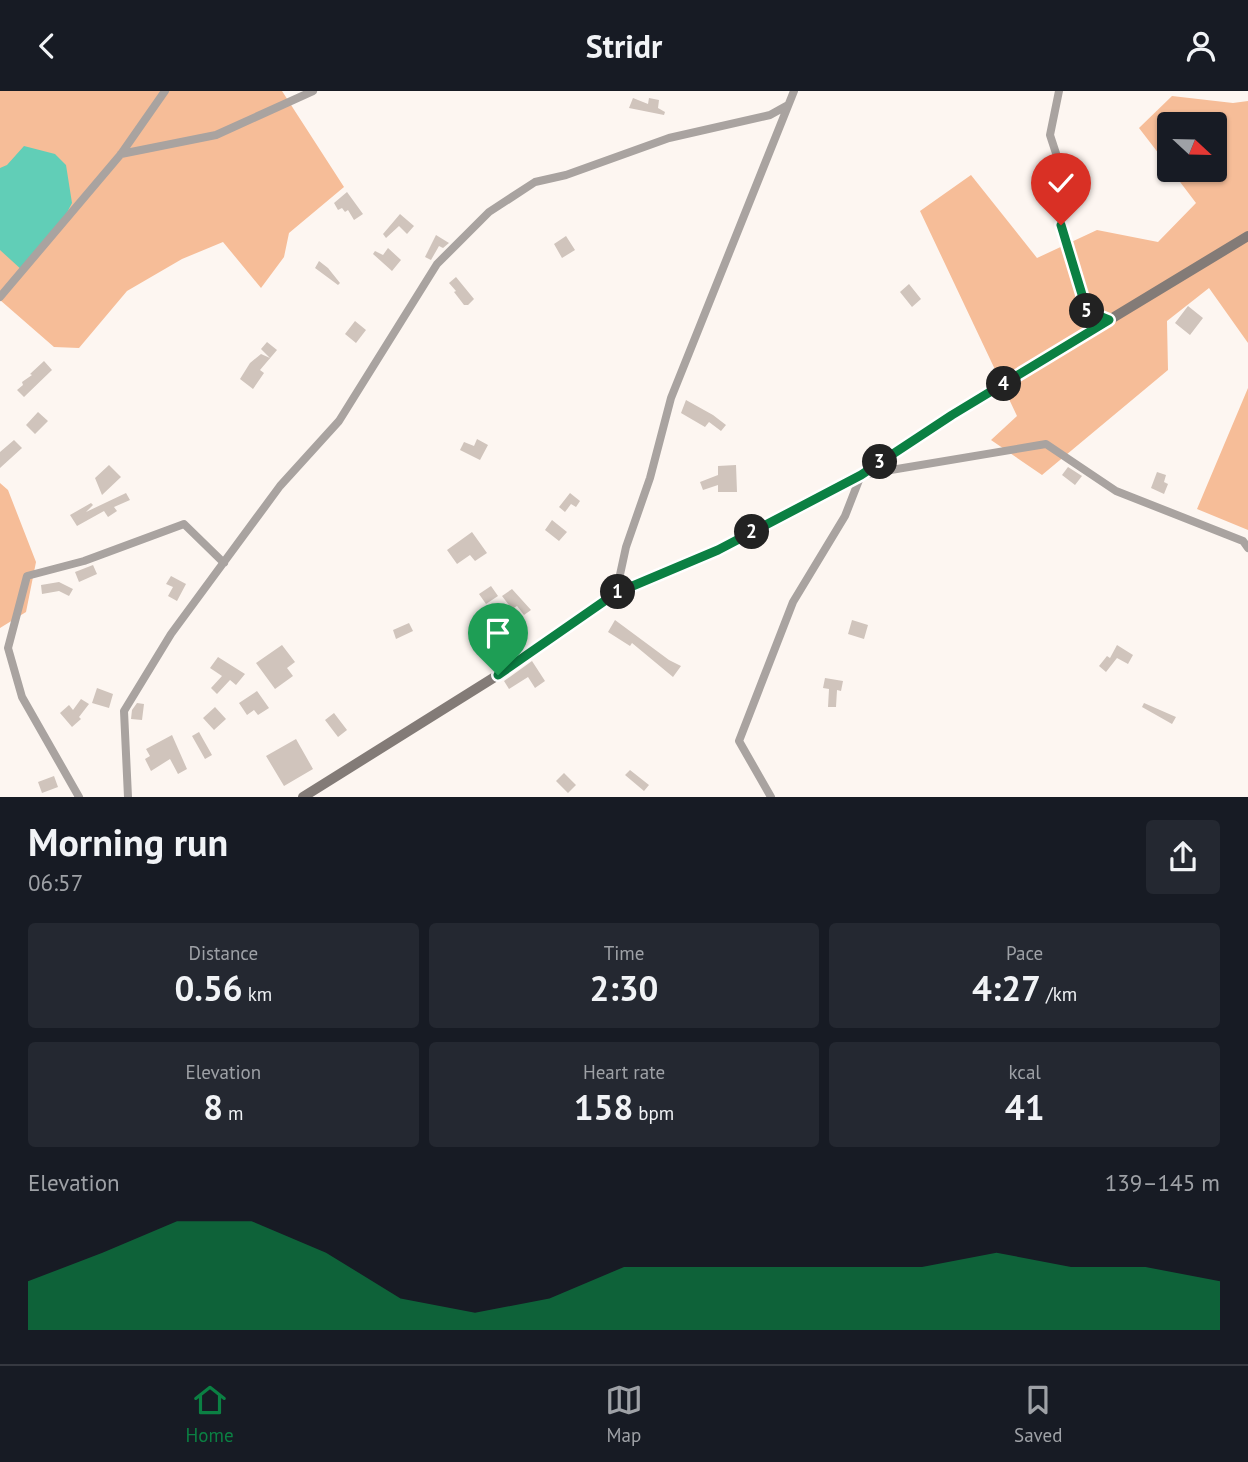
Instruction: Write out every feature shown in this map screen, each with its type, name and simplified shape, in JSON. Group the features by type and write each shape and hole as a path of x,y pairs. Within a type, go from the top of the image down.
{"main road":[{"path":"303,797 498,675 616,593 718,550 861,475 952,415 1248,236"}],"street":[{"path":"0,297 121,154 165,91"},
{"path":"121,154 216,135 313,91"},
{"path":"616,593 626,547 650,478 671,398 794,91"},
{"path":"1059,91 1050,135 1065,181 1061,225 1087,311 1109,320"},
{"path":"128,797 124,711 170,634 280,486 339,421 437,264 489,212 535,182 566,175 669,138 769,115 788,105"},
{"path":"771,797 739,741 793,603 845,516 861,475 1046,444 1116,491 1243,541 1248,548"},
{"path":"79,797 22,697 8,648 27,576 84,561 184,524 224,562"}],"shaded area":[{"path":"0,91 282,91 344,187 289,233 284,257 261,288 223,242 182,259 127,291 79,348 54,347 0,300"},
{"path":"1172,96 1233,103 1248,101 1248,343 1209,288 1167,321 1168,370 1042,475 991,440 1017,416 920,211 971,175 1037,258 1097,230 1158,242 1196,203 1180,182 1227,182 1227,112 1157,112 1157,151 1139,128"},
{"path":"24,146 55,154 66,165 72,203 62,222 23,271 0,250 0,168 7,165"},
{"path":"1248,388 1248,530 1197,509"},
{"path":"0,483 8,490 36,562 26,612 0,628"}],"building":[{"path":"633,98 648,104 649,98 659,100 658,108 665,112 664,115 629,108"},
{"path":"347,192 363,214 354,220 348,210 338,210 334,203"},
{"path":"400,214 414,226 407,234 399,226 386,238 383,234"},
{"path":"436,235 449,243 443,248 439,246 431,260 425,257"},
{"path":"566,236 575,250 562,258 554,244"},
{"path":"388,248 401,260 392,271 373,254 375,251 383,255"},
{"path":"319,261 340,283 338,285 315,268"},
{"path":"456,277 474,299 468,305 464,305 449,283"},
{"path":"909,284 921,299 912,307 900,292"},
{"path":"1188,306 1203,318 1190,335 1175,323"},
{"path":"355,321 366,330 356,343 345,334"},
{"path":"267,342 277,350 260,370 264,373 253,389 240,379 250,363 261,354 270,358 261,349"},
{"path":"44,361 52,370 24,397 17,390"},
{"path":"686,400 726,425 721,431 709,422 705,427 681,413"},
{"path":"38,412 48,421 35,434 26,425"},
{"path":"477,439 488,445 480,460 460,450 464,442 474,446"},
{"path":"14,440 22,448 0,468 0,452"},
{"path":"109,465 121,477 102,495 95,478"},
{"path":"736,465 737,492 718,492 718,485 703,490 700,482 718,475 718,466"},
{"path":"1068,467 1082,476 1075,485 1062,475"},
{"path":"1157,472 1166,475 1164,482 1168,484 1164,494 1151,488"},
{"path":"126,493 130,500 114,507 117,511 108,517 104,511 77,526 70,515 91,503 93,505 86,512"},
{"path":"570,493 580,501 576,507 571,504 565,512 559,507"},
{"path":"552,520 567,532 559,541 545,530"},
{"path":"472,532 487,553 475,561 470,555 457,564 447,550"},
{"path":"93,565 97,574 79,582 75,572"},
{"path":"171,576 186,584 177,601 168,596 173,587 166,584"},
{"path":"59,582 73,589 69,596 59,591 42,594 41,585"},
{"path":"491,586 498,596 486,604 479,594"},
{"path":"512,589 531,610 524,615 517,606 512,609 502,596"},
{"path":"615,620 681,666 673,677 632,643 630,646 608,632"},
{"path":"852,620 868,625 864,639 848,634"},
{"path":"409,623 413,631 396,639 393,630"},
{"path":"282,645 295,662 287,668 293,676 275,689 256,663"},
{"path":"1117,645 1133,655 1128,664 1117,658 1106,672 1099,666 1107,656 1110,658"},
{"path":"218,657 245,674 236,685 230,680 217,694 211,688 222,676 210,668"},
{"path":"532,661 545,681 535,688 528,677 509,689 504,681"},
{"path":"825,678 843,681 841,691 837,690 836,707 828,707 829,689 823,688"},
{"path":"97,688 113,694 109,708 92,703"},
{"path":"257,691 269,708 258,715 254,710 247,715 239,703"},
{"path":"81,699 89,704 79,717 81,719 72,727 60,713 69,705 73,710"},
{"path":"137,703 144,704 142,720 131,719 132,710"},
{"path":"1144,703 1176,717 1172,724 1142,707"},
{"path":"215,707 226,719 214,730 203,718"},
{"path":"334,713 347,730 338,737 325,720"},
{"path":"199,732 212,755 205,759 192,736"},
{"path":"172,735 187,769 178,774 170,759 151,771 145,759 150,756 146,749"},
{"path":"296,739 313,769 284,786 266,756"},
{"path":"630,770 649,785 644,791 625,775"},
{"path":"564,773 576,785 568,793 556,781"},
{"path":"54,776 58,787 42,793 38,782"}],"route":[{"path":"498,675 616,593 718,550 861,475 952,415 1109,320 1087,311 1061,225"}]}
